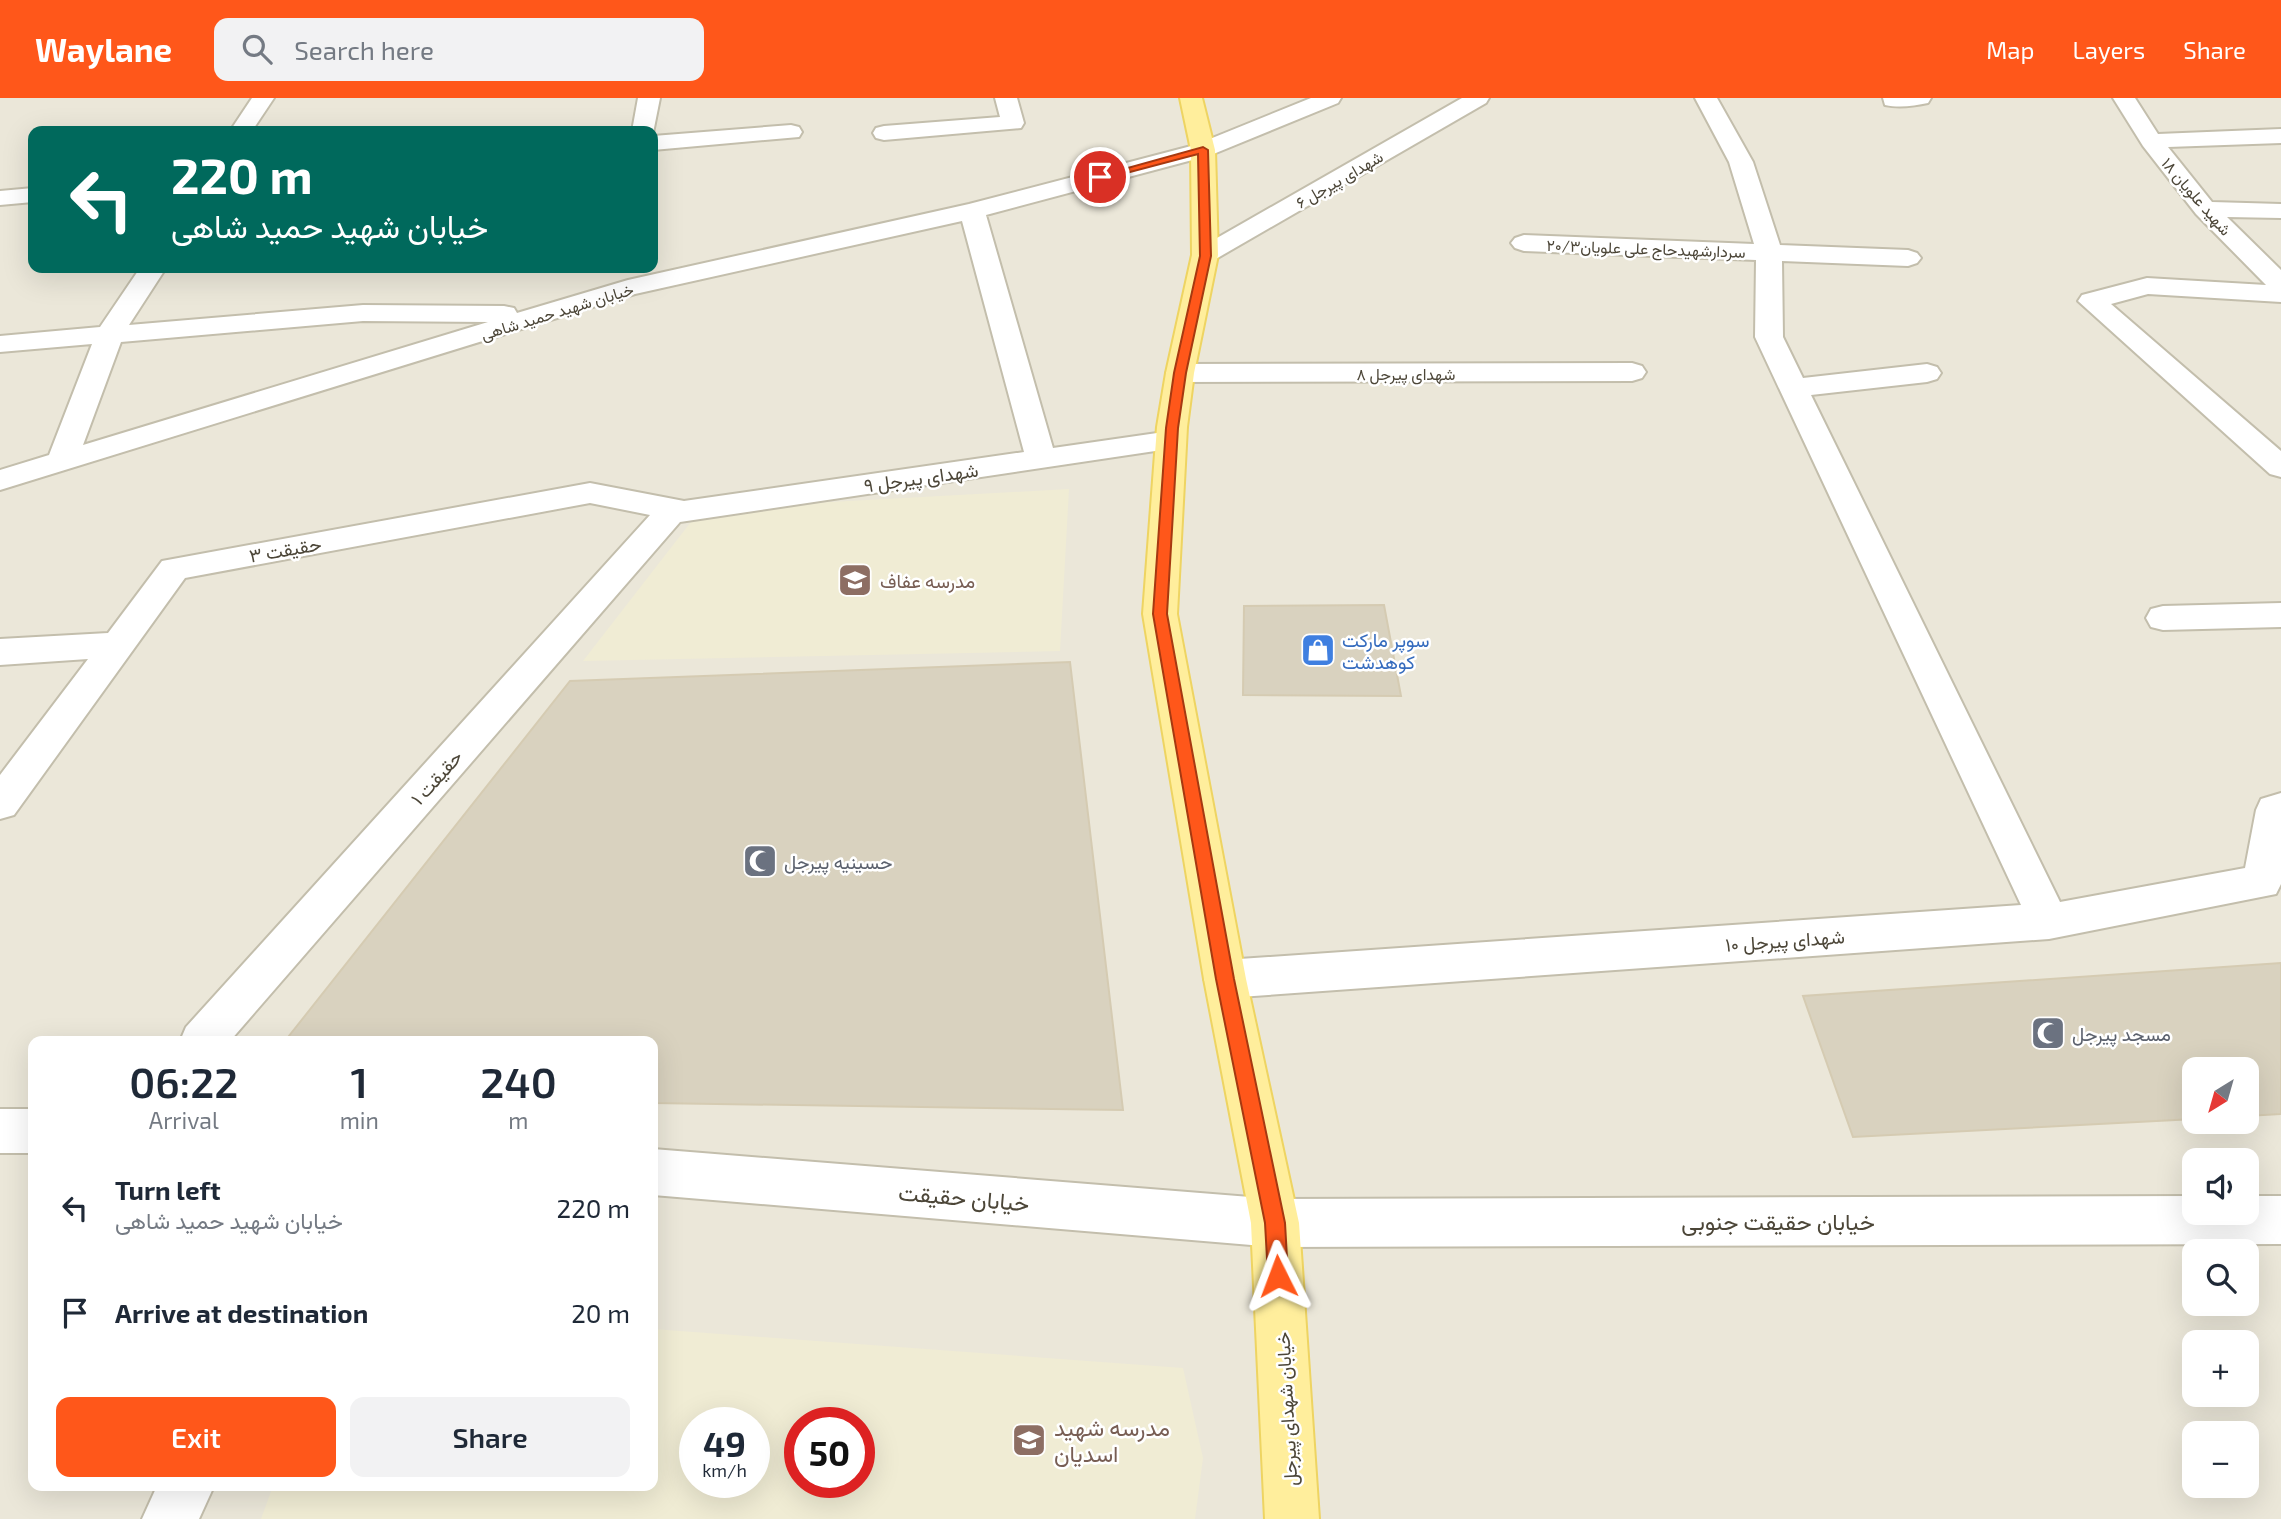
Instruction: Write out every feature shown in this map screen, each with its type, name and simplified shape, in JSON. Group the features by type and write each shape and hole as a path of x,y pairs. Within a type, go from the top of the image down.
{"main road":[{"name":"خیابان شهدای پیرجل","path":"1191,98 1203,150 1205,256 1180,373 1171,440 1160,614 1225,979 1275,1223 1292,1519"}],"street":[{"path":"244,126 263,98"},
{"path":"644,126 649,98"},
{"path":"884,133 1013,123 1006,98"},
{"name":"خیابان شهید حمید شاهی","path":"658,272 972,211 1203,150 1331,98"},
{"path":"1706,98 1741,162 1769,252 1769,337 2049,921"},
{"path":"1893,100 1920,98"},
{"name":"شهید علویان ۱۸","path":"2124,98 2151,141 2205,209 2281,285"},
{"name":"شهدای پیرجل ۶","path":"1205,256 1476,100"},
{"path":"658,143 791,132"},
{"path":"2151,141 2281,136"},
{"path":"0,198 28,195"},
{"path":"2205,209 2281,211"},
{"path":"972,211 1041,459"},
{"name":"سردارشهیدحاج علی علویان۲۰/۳","path":"1524,243 1908,258"},
{"path":"63,458 110,333 150,273"},
{"name":"خیابان شهید حمید شاهی","path":"0,480 63,458 552,314 629,278 655,273"},
{"path":"2281,294 2147,286 2091,301 2281,467"},
{"path":"0,344 363,313 552,314"},
{"name":"شهدای پیرجل ۸","path":"1180,373 1632,372"},
{"path":"1794,388 1927,373"},
{"name":"شهدای پیرجل ۹","path":"677,512 1171,440"},
{"name":"حقیقت ۳","path":"0,804 174,569 590,493 677,512"},
{"name":"حقیقت ۱","path":"206,1036 677,512"},
{"path":"2162,618 2281,615"},
{"path":"0,652 118,645"},
{"name":"شهدای پیرجل ۱۰","path":"1225,979 2049,921 2272,892 2275,810 2281,808"},
{"path":"0,1131 28,1131"},
{"name":"خیابان حقیقت","path":"658,1172 1275,1223"},
{"name":"خیابان حقیقت جنوبی","path":"1275,1223 2281,1220"},
{"path":"169,1519 184,1491"}],"shaded area":[{"path":"0,98 2281,98 2281,1519 0,1519"},
{"name":"مدرسه عفاف","path":"1069,489 1060,651 583,661 701,509"},
{"name":"مدرسه شهید اسدیان","path":"658,1329 1183,1368 1203,1458 1195,1519 261,1519 271,1491 658,1491"}],"building":[{"name":"سوپر مارکت کوهدشت","path":"1384,605 1401,696 1243,695 1244,606"},
{"name":"حسینیه پیرجل","path":"1070,662 1123,1110 658,1103 658,1036 289,1036 570,681"},
{"name":"مسجد پیرجل","path":"2281,963 2281,1114 2259,1115 2259,1057 2182,1057 2182,1120 1853,1137 1803,996"}],"place":[{"name":"مدرسه عفاف","path":"855,580"},
{"name":"سوپر مارکت کوهدشت","path":"1318,650"},
{"name":"حسینیه پیرجل","path":"760,861"},
{"name":"مسجد پیرجل","path":"2048,1033"},
{"name":"مدرسه شهید اسدیان","path":"1029,1440"}],"route":[{"path":"1100,177 1203,150 1205,256 1180,373 1172,428 1160,614 1225,979 1275,1223 1278,1276"}]}
